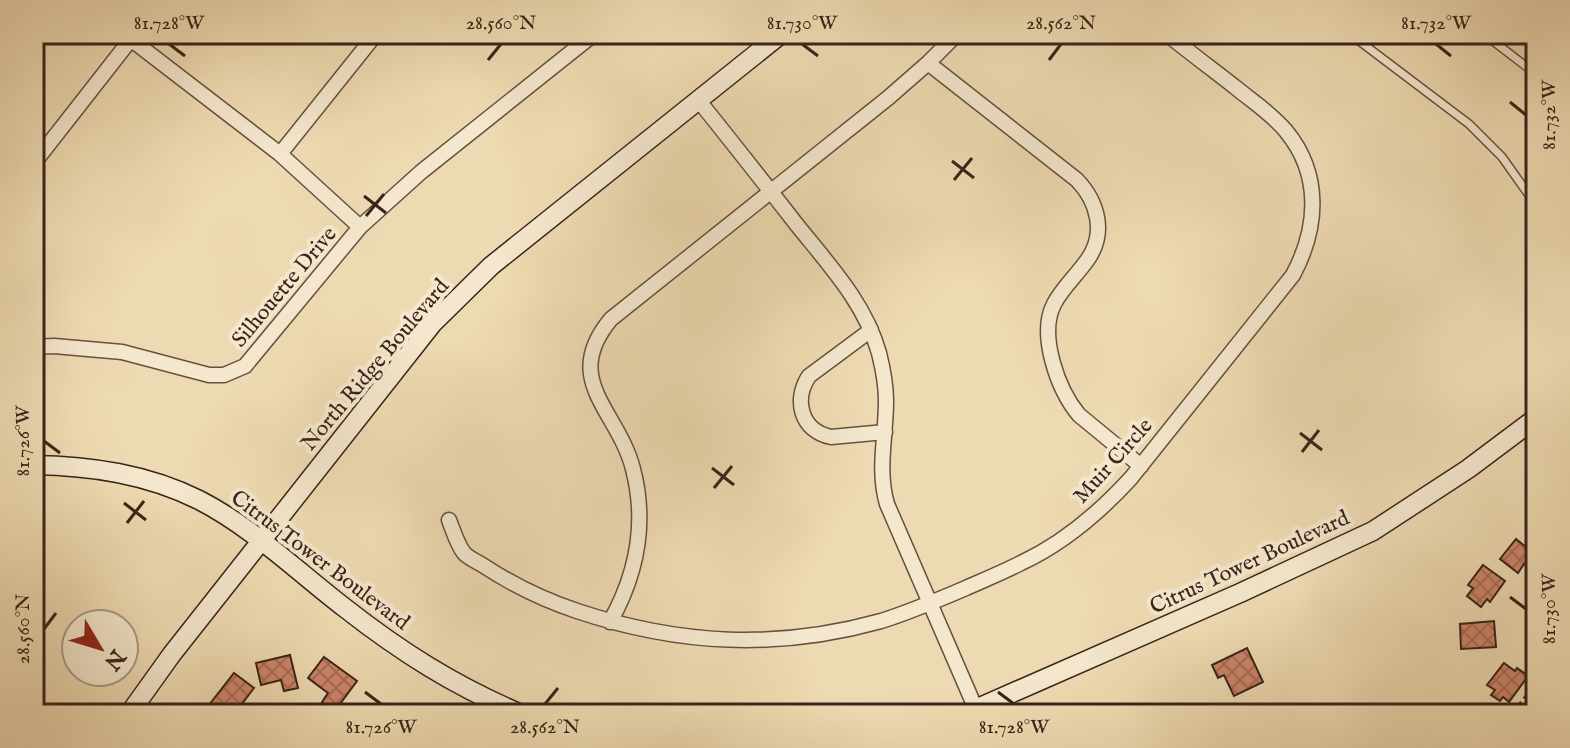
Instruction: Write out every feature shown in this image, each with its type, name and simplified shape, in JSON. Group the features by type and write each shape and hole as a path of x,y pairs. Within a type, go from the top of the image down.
{"main road":[{"name":"North Ridge Boulevard","path":"129,714 172,654 433,323 491,266 781,34"},
{"name":"Citrus Tower Boulevard","path":"972,713 1373,531 1468,469 1536,418"},
{"name":"Citrus Tower Boulevard","path":"34,465 106,470 177,490 232,519 396,646 442,676 521,714"}],"street":[{"path":"280,154 376,34"},
{"name":"Silhouette Drive","path":"34,347 122,352 209,375 235,372 255,357 360,227 421,172 594,34"},
{"path":"610,622 629,583 636,558 640,511 624,443 593,387 590,374 593,346 600,331 611,319 888,98 957,34"},
{"name":"Muir Circle","path":"449,520 465,554 494,573 553,602 645,631 722,640 808,636 883,620 1022,563 1054,545 1110,500 1141,466 1293,275 1309,239 1313,218 1310,180 1286,131 1269,114 1167,34"},
{"path":"34,163 130,36 280,154 360,227"},
{"path":"928,63 1087,190 1097,215 1096,243 1090,257 1053,305 1046,331 1048,346 1071,405 1141,466"},
{"path":"699,101 850,292 871,330 884,376 886,400 881,472 883,489 972,713"},
{"path":"871,330 809,376 801,394 803,414 814,431 831,437 885,432"}],"lane":[{"path":"1350,34 1469,124 1502,157 1536,205"},
{"path":"1484,34 1536,74"}],"path":[{"path":"1511,714 1536,683"}],"building":[{"path":"1516,539 1536,555 1536,572 1524,564 1518,573 1500,559"},
{"path":"1483,565 1505,581 1490,602 1487,599 1481,607 1467,596 1473,588 1468,585"},
{"path":"1494,621 1496,647 1461,649 1460,624"},
{"path":"1247,648 1263,682 1234,696 1224,675 1218,678 1212,665"},
{"path":"290,655 298,688 284,691 281,680 261,685 256,663"},
{"path":"324,657 357,681 334,712 322,702 328,693 308,678"},
{"path":"1504,663 1528,676 1509,702 1503,697 1500,701 1491,695 1495,690 1487,685"},
{"path":"234,673 254,688 238,709 244,714 221,714 209,705"},
{"path":"1231,708 1253,714 1230,714"}]}
